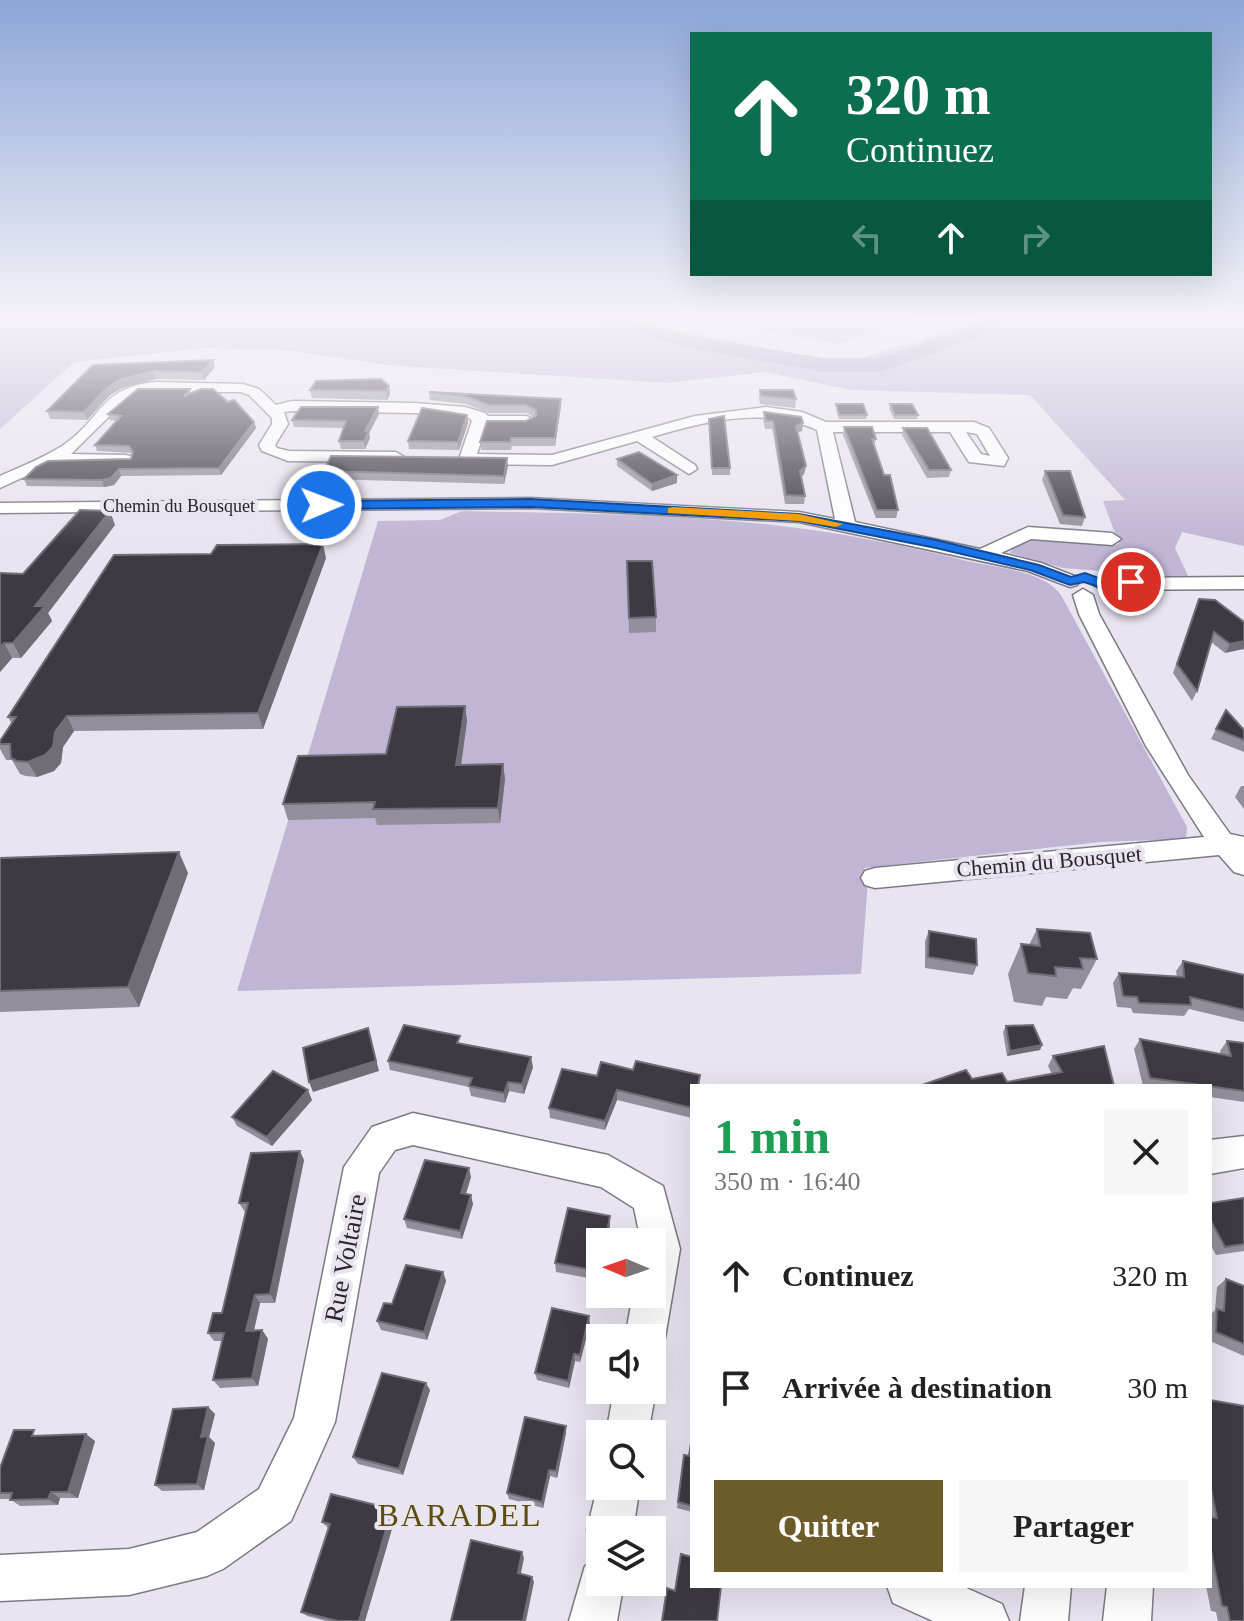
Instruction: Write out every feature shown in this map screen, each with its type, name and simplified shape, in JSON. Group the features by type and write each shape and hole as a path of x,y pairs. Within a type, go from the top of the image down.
{"street":[{"path":"0,483 69,449 123,395"},
{"path":"257,395 280,417 280,424 267,445 270,451 288,456 407,458"},
{"path":"272,410 292,406 414,408 433,413 473,413 480,416 480,421 459,458 535,481 559,459 732,413 793,414 809,417 824,427 956,429"},
{"path":"480,421 527,421"},
{"path":"824,427 846,525"},
{"path":"640,436 689,469"},
{"path":"50,459 125,460"},
{"name":"Chemin du Bousquet","path":"0,508 535,481 846,525 1034,567 1085,587"},
{"path":"982,555 1028,533 1112,539"},
{"path":"1244,583 1085,587 1089,614 1171,764 1244,865"},
{"name":"Chemin du Bousquet","path":"875,878 1233,846"},
{"name":"Rue Voltaire","path":"0,1578 129,1572 207,1553 275,1505 314,1422 362,1167 384,1138 413,1129 608,1172 650,1198 661,1249 648,1324"},
{"path":"1212,1157 1244,1152"},
{"path":"914,1588 985,1621"},
{"path":"1044,1621 1048,1588"},
{"path":"1127,1621 1130,1588"},
{"path":"593,1621 598,1596"}],"shaded area":[{"path":"0,395 38,395 0,429"},
{"path":"1017,395 1244,395 1244,546 1182,532 1175,548 1189,578 1063,568 1010,553 1014,544 1029,537 1119,544 1103,501 1125,500 1030,395"},
{"path":"462,511 656,516 798,528 897,545 1020,572 1044,581 1061,595 1187,827 1186,839 1100,842 864,868 868,880 861,974 237,991 378,521 440,520"}],"building":[{"path":"63,395 101,395 84,412 47,411"},
{"path":"131,395 220,395 228,402 234,400 254,422 219,468 119,469 111,478 102,480 24,479 48,461 131,459 133,452 129,446 95,445 121,416 108,414"},
{"path":"453,395 561,399 555,438 480,442 487,421 526,421 536,416 536,410 526,405 489,405"},
{"path":"795,395 796,399 761,396"},
{"path":"836,404 863,404 867,415 839,415"},
{"path":"890,404 912,404 918,415 895,415"},
{"path":"301,407 378,407 365,431 369,431 364,441 339,441 346,421 292,420"},
{"path":"422,408 467,415 458,442 408,441"},
{"path":"764,412 801,417 803,423 796,426 806,466 800,471 805,496 786,495 773,421 766,421"},
{"path":"724,416 730,468 712,468 709,419"},
{"path":"844,427 872,427 876,439 872,439 884,475 890,475 898,510 877,510"},
{"path":"903,428 927,428 951,470 929,470"},
{"path":"639,452 677,475 652,484 617,459"},
{"path":"331,456 507,458 504,476 324,471"},
{"path":"1045,471 1070,471 1085,517 1063,515"},
{"path":"80,510 110,511 35,606 45,606 13,643 4,643 0,647 0,573 23,574"},
{"path":"323,544 258,713 67,716 55,732 53,747 45,755 28,762 11,758 10,744 0,744 16,717 8,717 114,555 211,554 217,545"},
{"path":"627,561 652,561 656,617 629,618"},
{"path":"1199,599 1215,600 1244,622 1244,641 1230,644 1214,632 1197,691 1177,664"},
{"path":"465,706 456,765 503,764 498,808 373,809 375,802 283,804 298,756 386,754 397,707"},
{"path":"1226,710 1244,730 1244,740 1216,729"},
{"path":"179,852 128,987 0,991 0,858"},
{"path":"1037,929 1090,933 1097,959 1080,958 1083,969 1055,967 1056,976 1028,973 1021,944 1040,946"},
{"path":"929,931 976,939 977,965 928,957"},
{"path":"1183,961 1244,975 1244,1010 1190,997 1191,1005 1139,1003 1137,997 1123,996 1119,973 1184,977"},
{"path":"404,1025 460,1036 457,1043 531,1057 522,1084 508,1082 504,1093 469,1086 472,1078 388,1061"},
{"path":"1033,1025 1042,1045 1010,1051 1006,1026"},
{"path":"368,1028 376,1061 309,1082 303,1048"},
{"path":"1140,1039 1231,1056 1227,1041 1244,1043 1244,1091 1212,1087 1212,1084 1150,1078"},
{"path":"1104,1046 1114,1084 925,1084 966,1070 972,1079 1002,1073 1007,1082 1062,1072 1053,1056"},
{"path":"636,1061 700,1075 698,1084 690,1084 690,1108 617,1090 605,1121 549,1108 562,1069 597,1076 601,1062 633,1070"},
{"path":"273,1071 308,1090 267,1137 232,1117"},
{"path":"300,1151 270,1294 255,1295 246,1331 262,1330 252,1378 213,1380 224,1333 208,1333 213,1313 222,1313 248,1203 239,1203 251,1153"},
{"path":"425,1160 469,1168 461,1193 471,1195 460,1231 404,1219"},
{"path":"1244,1198 1244,1244 1225,1247 1212,1223 1212,1203"},
{"path":"568,1208 610,1216 608,1228 586,1228 586,1269 555,1263"},
{"path":"406,1265 443,1272 424,1332 377,1321 384,1303 392,1304"},
{"path":"1226,1279 1244,1286 1244,1344 1216,1332 1217,1309 1224,1311"},
{"path":"552,1308 589,1316 580,1355 574,1354 568,1381 535,1373"},
{"path":"382,1373 426,1383 399,1469 353,1457"},
{"path":"1212,1400 1244,1406 1244,1621 1230,1621 1227,1607 1222,1606 1212,1555 1212,1517 1217,1518 1212,1494"},
{"path":"208,1407 201,1437 208,1436 197,1484 155,1485 173,1409"},
{"path":"525,1417 566,1426 556,1471 549,1470 542,1502 507,1493"},
{"path":"14,1430 34,1430 32,1436 86,1434 68,1492 51,1492 48,1499 10,1500 12,1493 0,1493 0,1468"},
{"path":"690,1450 690,1505 678,1502 684,1455 689,1456"},
{"path":"331,1494 392,1509 359,1621 338,1621 301,1612 330,1524 322,1522"},
{"path":"471,1540 522,1552 518,1573 532,1577 523,1621 451,1621"},
{"path":"681,1554 690,1556 690,1588 721,1588 717,1621 662,1621 667,1588 675,1591"}],"slow traffic":[{"path":"673,511 799,517 836,524"}],"district":[{"name":"BARADEL","path":"460,1515"}],"route":[{"path":"321,505 531,503 799,517 1034,567 1070,581 1085,578 1102,584 1131,582"}]}
